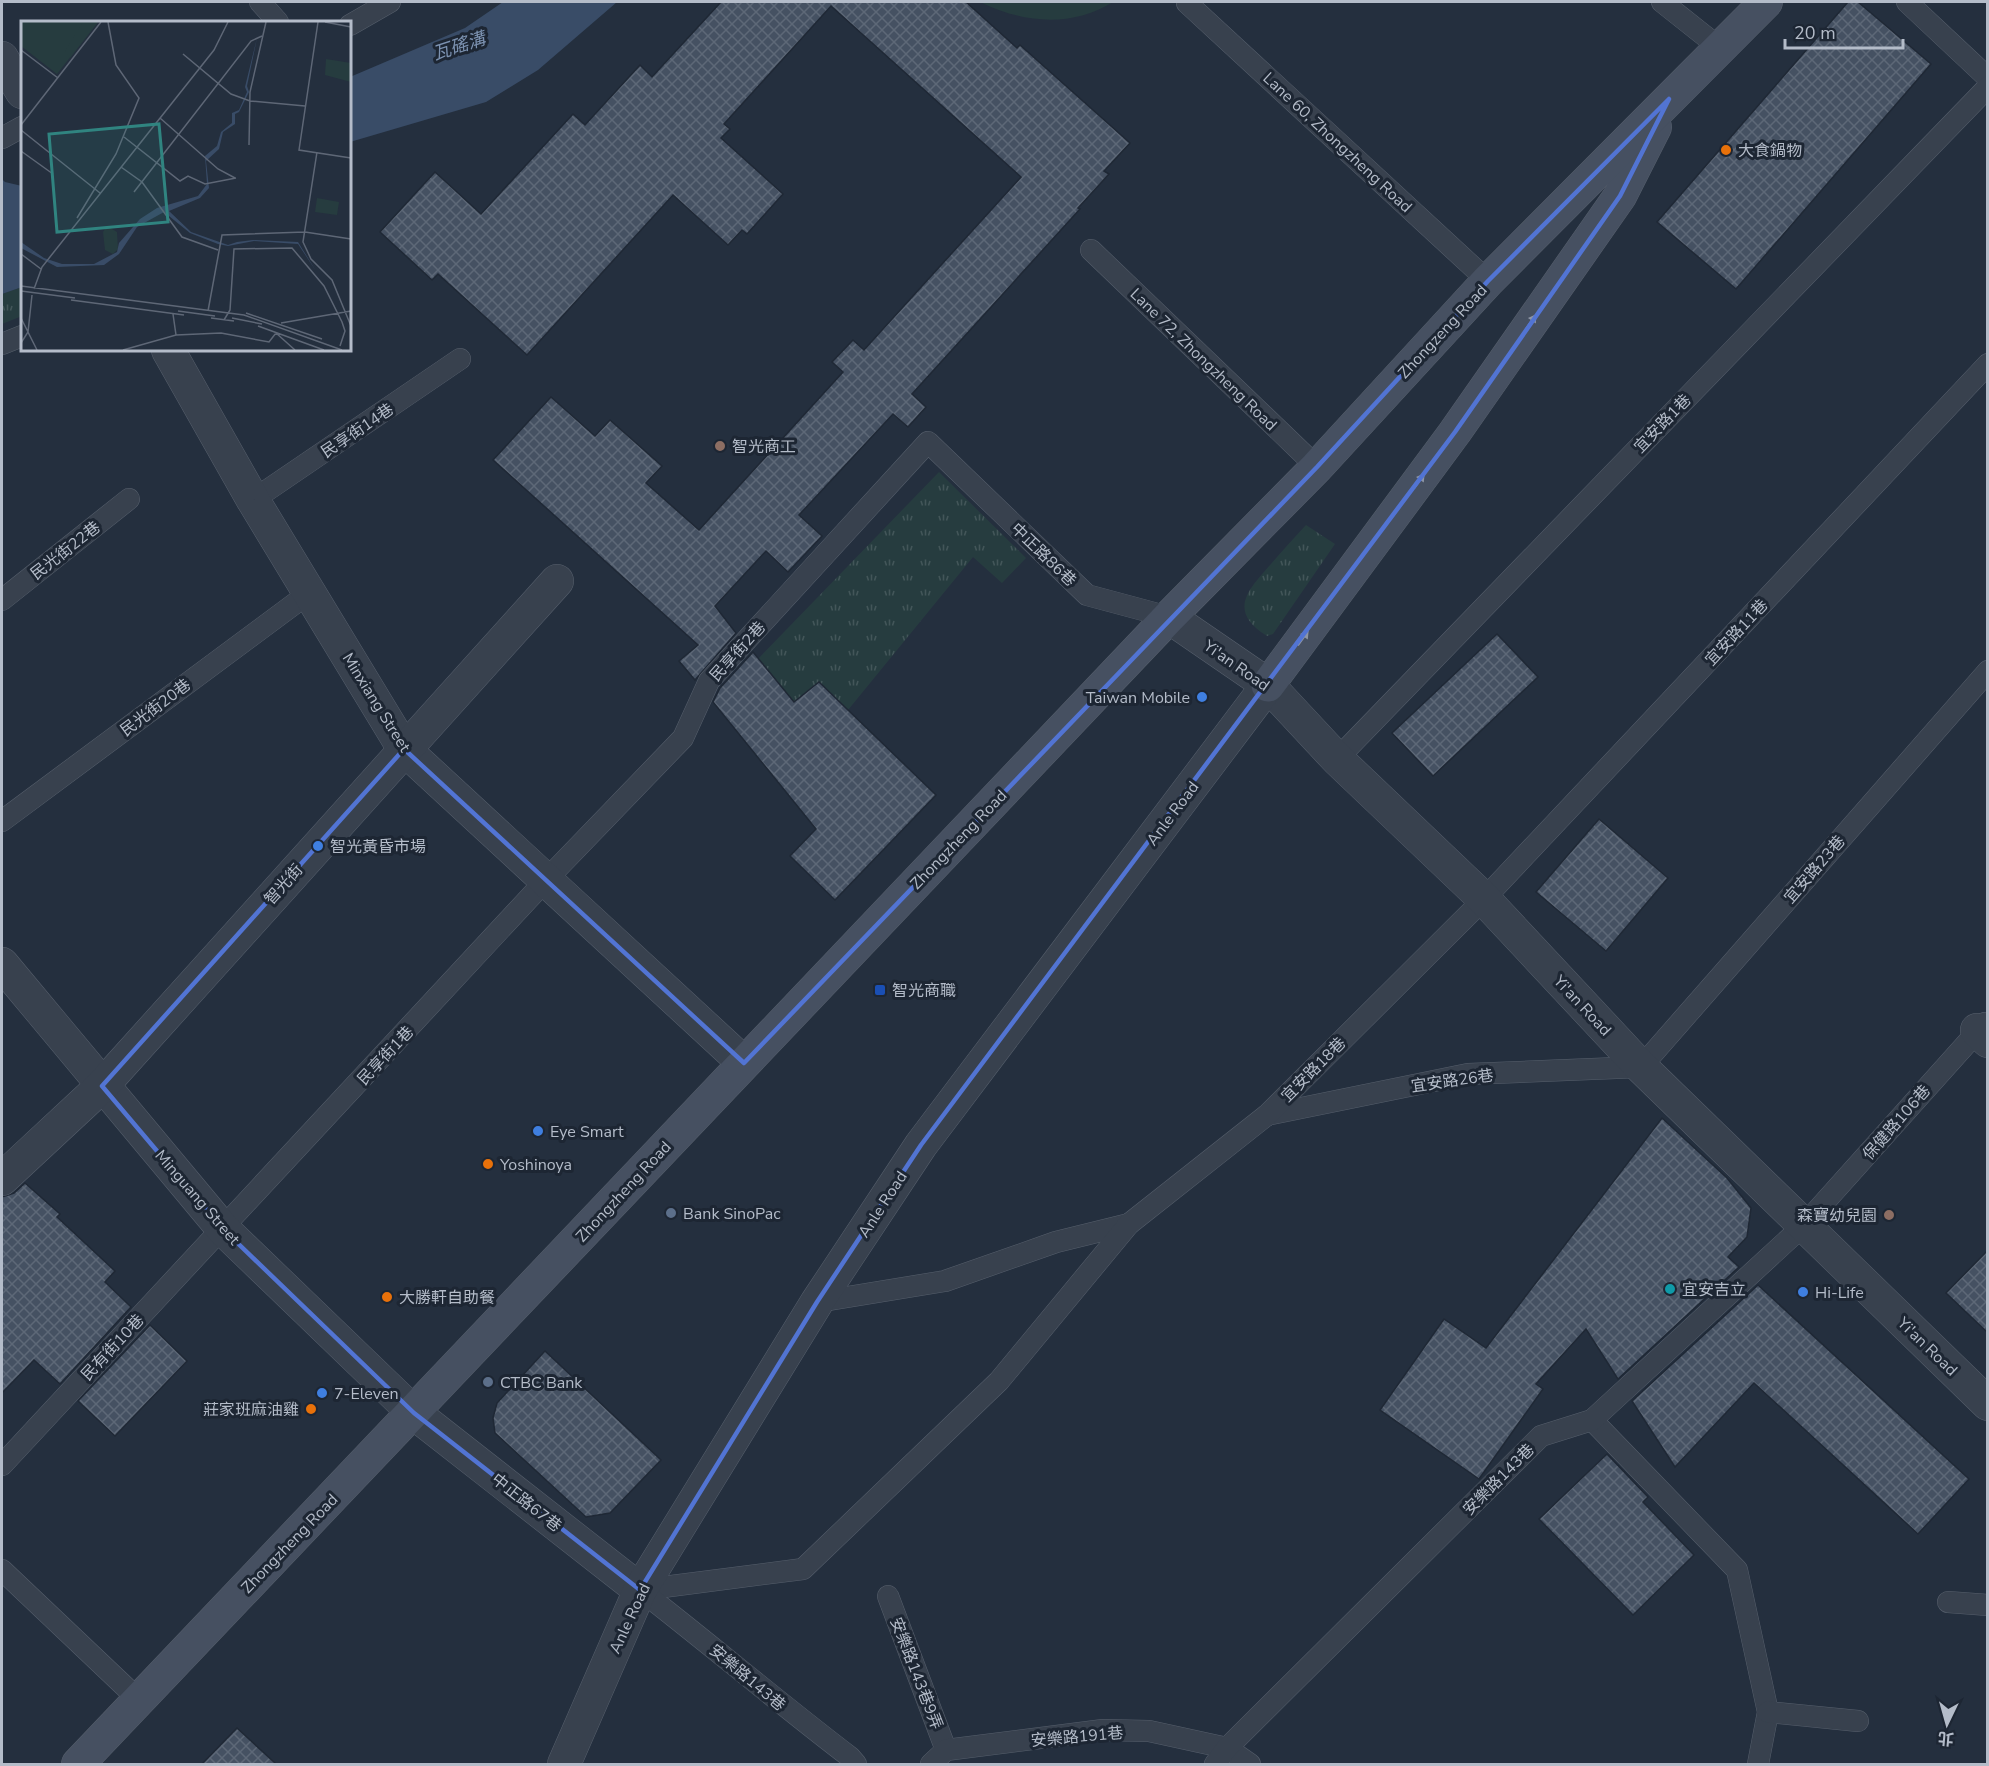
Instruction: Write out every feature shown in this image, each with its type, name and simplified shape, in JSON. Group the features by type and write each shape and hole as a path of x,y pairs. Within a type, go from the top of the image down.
{"street":[{"path":"1720,48 1766,2"},
{"name":"Zhongzeng Road","path":"1168,617 1317,467 1488,280 1720,48"},
{"path":"2,58 21,90"},
{"path":"1268,685 1455,432 1620,196 1669,99"},
{"name":"Minxiang Street","path":"169,351 309,593 404,749 744,1063"},
{"name":"智光街","path":"2,1179 102,1086 557,581"},
{"name":"Yi'an Road","path":"1168,617 1268,685 1337,759 1484,899 1641,1067 1988,1404"},
{"name":"Zhongzheng Road","path":"78,1764 1168,617"},
{"name":"Anle Road","path":"564,1764 640,1590 817,1302 921,1146 1268,685"},
{"name":"Minguang Street","path":"2,964 223,1229 414,1413"},
{"name":"中正路67巷","path":"414,1413 640,1590"}],"lane":[{"path":"260,2 277,21"},
{"path":"351,24 390,2"},
{"path":"1662,2 1720,48"},
{"path":"1907,2 1988,78"},
{"name":"Lane 60, Zhongzheng Road","path":"1188,3 1488,280"},
{"name":"宜安路1巷","path":"1337,759 1988,87"},
{"path":"2,138 21,128"},
{"name":"Lane 72, Zhongzheng Road","path":"1091,250 1317,467"},
{"path":"2,344 21,336"},
{"name":"民享街14巷","path":"254,500 460,359"},
{"name":"宜安路11巷","path":"1484,899 1988,364"},
{"name":"民享街2巷","path":"546,880 683,738 709,681 928,442 941,453"},
{"name":"中正路86巷","path":"941,453 1086,595 1168,617"},
{"name":"民光街22巷","path":"2,600 129,499"},
{"name":"民光街20巷","path":"2,821 309,593"},
{"name":"宜安路23巷","path":"1641,1067 1988,671"},
{"name":"民享街1巷","path":"223,1229 546,880"},
{"name":"宜安路18巷","path":"1129,1224 1267,1114 1484,899"},
{"name":"保健路106巷","path":"1804,1226 1984,1030"},
{"name":"宜安路26巷","path":"1267,1114 1468,1074 1641,1067"},
{"path":"817,1302 945,1281 1056,1242 1129,1224"},
{"path":"640,1590 803,1569 999,1382 1129,1224"},
{"name":"安樂路143巷","path":"1221,1756 1541,1436 1592,1420 1804,1226"},
{"name":"民有街10巷","path":"2,1465 223,1229"},
{"path":"1592,1420 1737,1570 1768,1712 1758,1764"},
{"path":"2,1570 138,1699"},
{"name":"安樂路143巷","path":"640,1590 727,1657 777,1702 850,1757 856,1764"},
{"name":"安樂路143巷9弄","path":"888,1596 946,1750"},
{"path":"1948,1602 1988,1605"},
{"path":"1768,1712 1857,1721"},
{"name":"安樂路191巷","path":"946,1750 1103,1730 1149,1731 1221,1756"},
{"path":"931,1764 946,1750"},
{"path":"1221,1756 1250,1764"}],"highlighted area":[{"path":"1669,99 1620,196 1455,432 921,1145 817,1302 640,1590 414,1413 223,1229 102,1086 404,749 744,1063 1317,467 1488,281"}],"green space":[{"path":"980,2 1113,2 1081,16 1047,20 1013,15"},
{"path":"21,287 21,316 2,324 2,294"},
{"path":"939,472 1026,558 1002,583 973,557 848,710 819,682 794,702 758,659"},
{"path":"1306,525 1335,544 1273,634 1267,636 1248,618 1245,600 1255,583"}],"water":[{"name":"瓦磘溝","path":"503,2 617,2 538,70 486,102 351,142 351,77 465,28"},
{"path":"2,179 5,182 21,186 21,287 2,294"}],"building":[{"path":"721,2 966,2 1017,48 1020,45 1130,143 1104,171 1109,174 1078,208 1080,209 912,394 926,407 908,427 893,414 799,515 822,536 788,572 766,551 715,606 736,633 695,680 679,661 698,645 493,460 551,397 595,436 610,420 662,466 646,483 699,530 843,372 832,362 853,340 864,350 1021,177 831,6 724,124 730,129 721,138 783,194 747,234 742,230 728,245 673,195 527,355 438,274 432,280 380,232 435,172 481,214 573,114 585,125 640,65 652,77"},
{"path":"1848,2 1858,2 1931,64 1736,289 1657,222"},
{"path":"1497,634 1538,677 1433,776 1392,733"},
{"path":"753,652 794,702 819,682 936,795 835,900 790,856 816,829 713,702 720,688"},
{"path":"1599,819 1668,878 1606,951 1536,892"},
{"path":"1662,1118 1727,1178 1751,1208 1747,1237 1728,1257 1739,1267 1618,1379 1586,1329 1536,1384 1543,1389 1479,1479 1380,1410 1444,1319 1486,1348"},
{"path":"25,1183 60,1214 57,1217 115,1271 105,1282 131,1307 60,1384 34,1360 2,1393 2,1197 14,1193"},
{"path":"1988,1250 1988,1333 1946,1293"},
{"path":"1758,1285 1969,1479 1918,1534 1754,1383 1675,1467 1632,1401"},
{"path":"150,1325 187,1361 115,1436 78,1401"},
{"path":"545,1351 661,1460 610,1513 586,1517 495,1433 493,1418 497,1403"},
{"path":"1607,1454 1648,1497 1643,1502 1694,1555 1633,1615 1539,1519"},
{"path":"237,1728 276,1764 202,1764"}],"place":[{"name":"大食鍋物","path":"1726,150"},
{"name":"智光商工","path":"720,446"},
{"name":"Taiwan Mobile","path":"1202,697"},
{"name":"智光黃昏市場","path":"318,846"},
{"name":"智光商職","path":"880,990"},
{"name":"Eye Smart","path":"538,1131"},
{"name":"Yoshinoya","path":"488,1164"},
{"name":"Bank SinoPac","path":"671,1213"},
{"name":"森寶幼兒園","path":"1889,1215"},
{"name":"宜安吉立","path":"1670,1289"},
{"name":"Hi-Life","path":"1803,1292"},
{"name":"大勝軒自助餐","path":"387,1297"},
{"name":"CTBC Bank","path":"488,1382"},
{"name":"7-Eleven","path":"322,1393"},
{"name":"莊家班麻油雞","path":"311,1409"}]}
